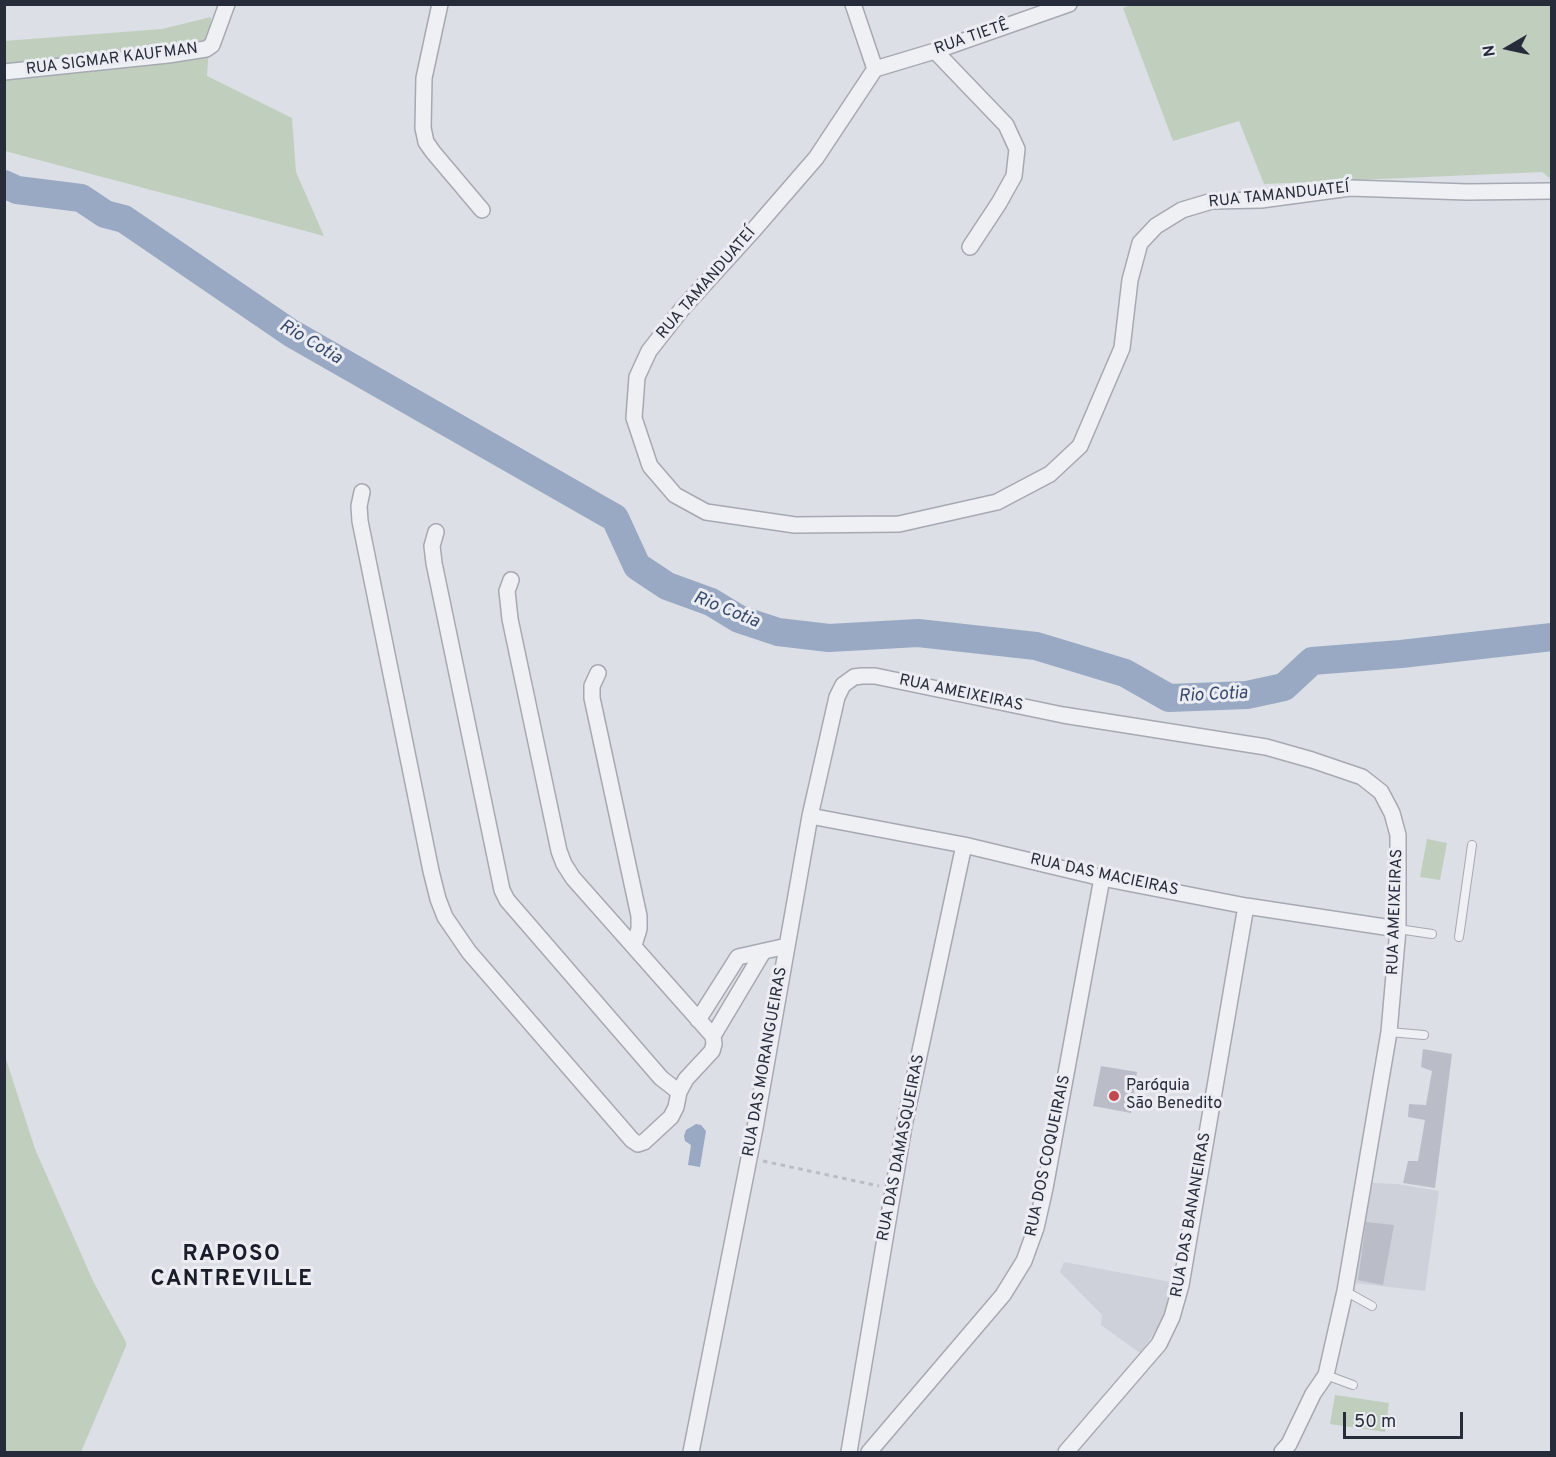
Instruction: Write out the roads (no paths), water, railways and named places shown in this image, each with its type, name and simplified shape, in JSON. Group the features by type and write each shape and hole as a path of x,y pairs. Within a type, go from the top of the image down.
{"street":[{"name":"RUA SIGMAR KAUFMAN","path":"4,72 206,49 212,45 227,4"},
{"path":"440,4 424,78 423,128 426,142 433,152 482,210"},
{"path":"853,4 875,69"},
{"name":"RUA TIETÊ","path":"875,69 935,51 1069,4"},
{"path":"935,51 1006,125 1017,149 1014,176 970,247"},
{"name":"RUA TAMANDUATEÍ","path":"875,69 816,158 682,309 649,351 637,377 634,418 650,466 675,495 706,512 795,525 899,524 997,502 1050,474 1080,446 1122,348 1130,280 1140,243 1156,226 1182,210 1212,201 1261,200 1350,188 1467,192 1551,191"},
{"path":"362,492 358,506 363,532 431,871 445,917 469,952 632,1140 638,1144 644,1142 664,1124 676,1107 679,1092 687,1079 712,1051 713,1036 573,878 564,864 559,851 510,619 507,591 511,580"},
{"path":"436,532 432,546 434,563 502,890 507,900 661,1078 679,1092"},
{"path":"598,673 592,686 592,698 639,916 639,928 634,945"},
{"name":"RUA AMEIXEIRAS","path":"854,677 875,676 1063,715 1266,747 1362,777 1381,792 1392,813 1398,835 1398,929 1389,1032 1345,1291 1326,1375 1313,1394 1289,1444 1282,1452"},
{"name":"RUA DAS MORANGUEIRAS","path":"691,1452 749,1158 810,816 837,697 843,686 854,677"},
{"name":"RUA DAS MACIEIRAS","path":"810,816 964,845 1102,878 1246,906 1398,929"},
{"name":"RUA DAS DAMASQUEIRAS","path":"849,1452 904,1126 964,845"},
{"name":"RUA DOS COQUEIRAIS","path":"869,1452 1004,1295 1024,1261 1036,1228 1045,1188 1102,878"},
{"name":"RUA DAS BANANEIRAS","path":"1066,1452 1159,1344 1173,1317 1181,1285 1246,906"},
{"path":"698,1020 738,957 787,946"},
{"path":"713,1036 763,952"},
{"path":"718,989 736,999"}],"lane":[{"path":"1459,937 1472,845"},
{"path":"1398,929 1432,934"},
{"path":"1389,1032 1424,1035"},
{"path":"1345,1291 1372,1306"},
{"path":"1326,1375 1353,1385"}],"water":[{"path":"696,1124 701,1125 706,1131 700,1167 688,1165 691,1145 685,1141 684,1136 686,1130"}],"waterway":[{"name":"Rio Cotia","path":"4,184 17,190 81,198 105,214 124,219 291,333 615,518 637,566 667,586 711,602 739,619 778,632 829,638 918,633 1036,646 1125,673 1169,698 1247,695 1284,687 1312,661 1401,654 1552,637"}],"place":[{"name":"Paróquia São Benedito","path":"1114,1096"}],"district":[{"name":"RAPOSO CANTREVILLE","path":"232,1268"}]}
